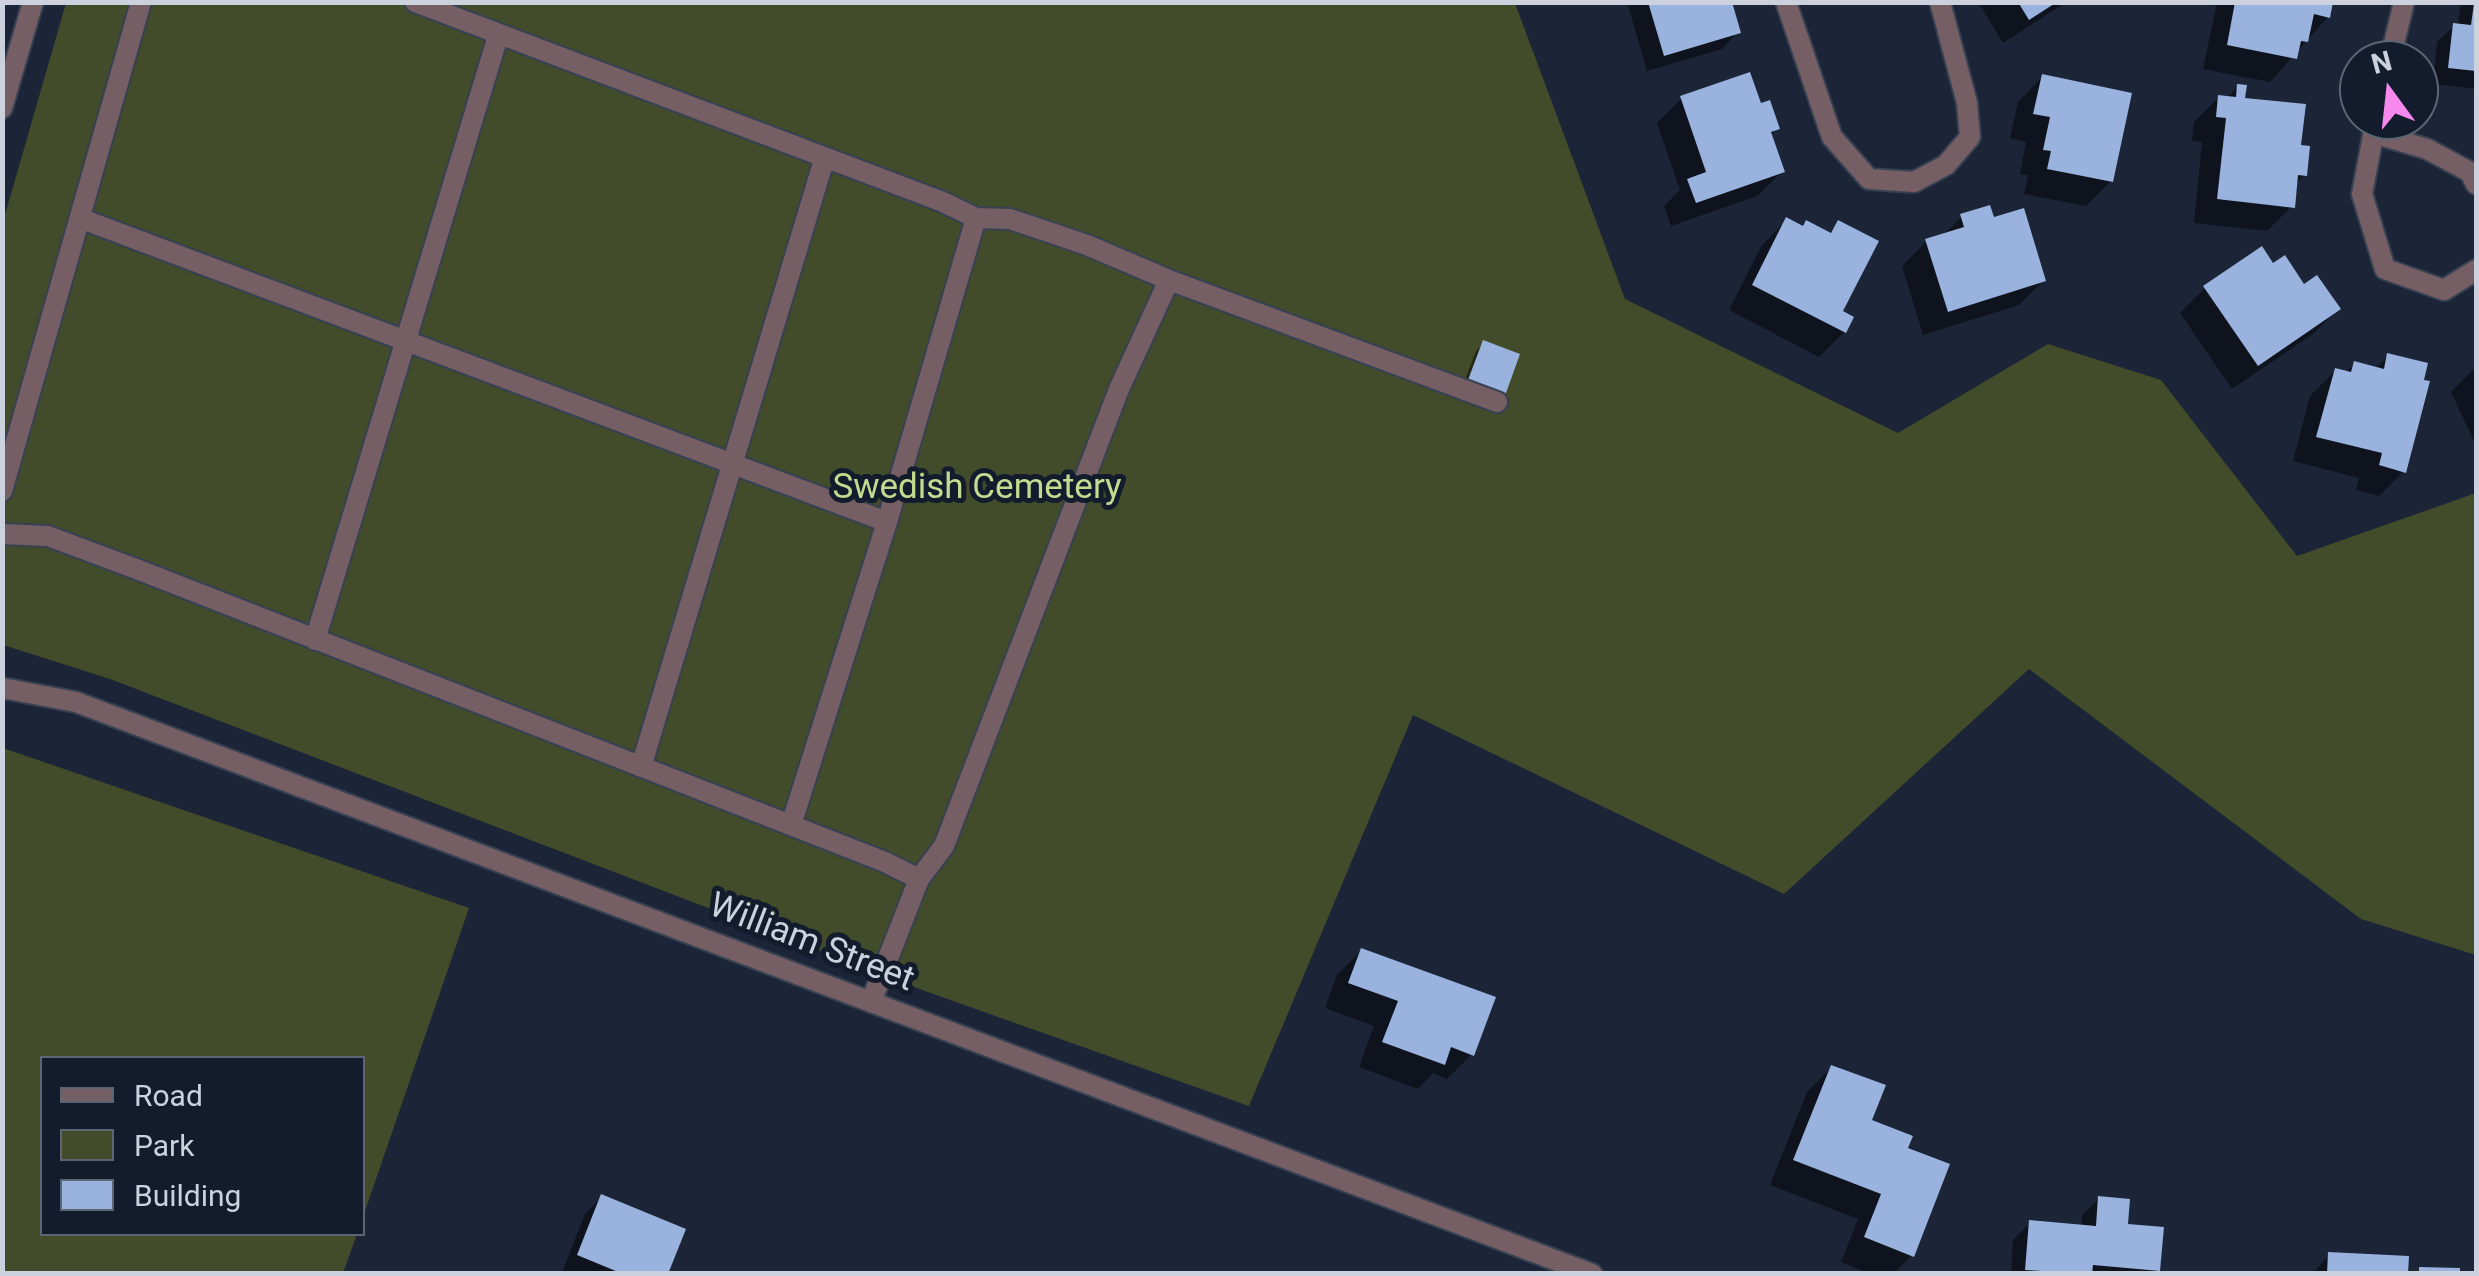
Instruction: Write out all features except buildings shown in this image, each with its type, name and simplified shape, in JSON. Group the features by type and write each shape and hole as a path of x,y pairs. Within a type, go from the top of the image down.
{"street":[{"path":"2,108 32,2"},
{"path":"2,492 141,2"},
{"path":"414,2 943,202 976,218 1010,219 1087,244 1170,280 1497,402"},
{"path":"1786,2 1832,137 1869,179 1914,182 1946,164 1970,137 1967,103 1940,2"},
{"path":"2395,40 2404,2"},
{"path":"316,640 498,36"},
{"path":"2372,140 2362,194 2385,269 2444,290 2476,270"},
{"path":"2407,140 2470,172 2476,184"},
{"path":"640,767 824,160"},
{"path":"82,218 887,522"},
{"path":"791,826 887,522 976,218"},
{"path":"871,1002 919,879 944,846 1119,389 1170,280"},
{"path":"2,534 48,536 919,879"},
{"name":"William Street","path":"2,688 76,702 1592,1274"}],"green space":[{"name":"Swedish Cemetery","path":"66,3 1515,3 1625,299 1898,433 2048,344 2161,380 2297,556 2476,493 2476,955 2361,919 2029,669 1784,894 1413,715 1249,1106 925,991 110,679 3,645 2,225"},
{"path":"3,748 469,908 365,1211 365,1056 40,1056 40,1236 356,1236 343,1273 3,1273"}]}
